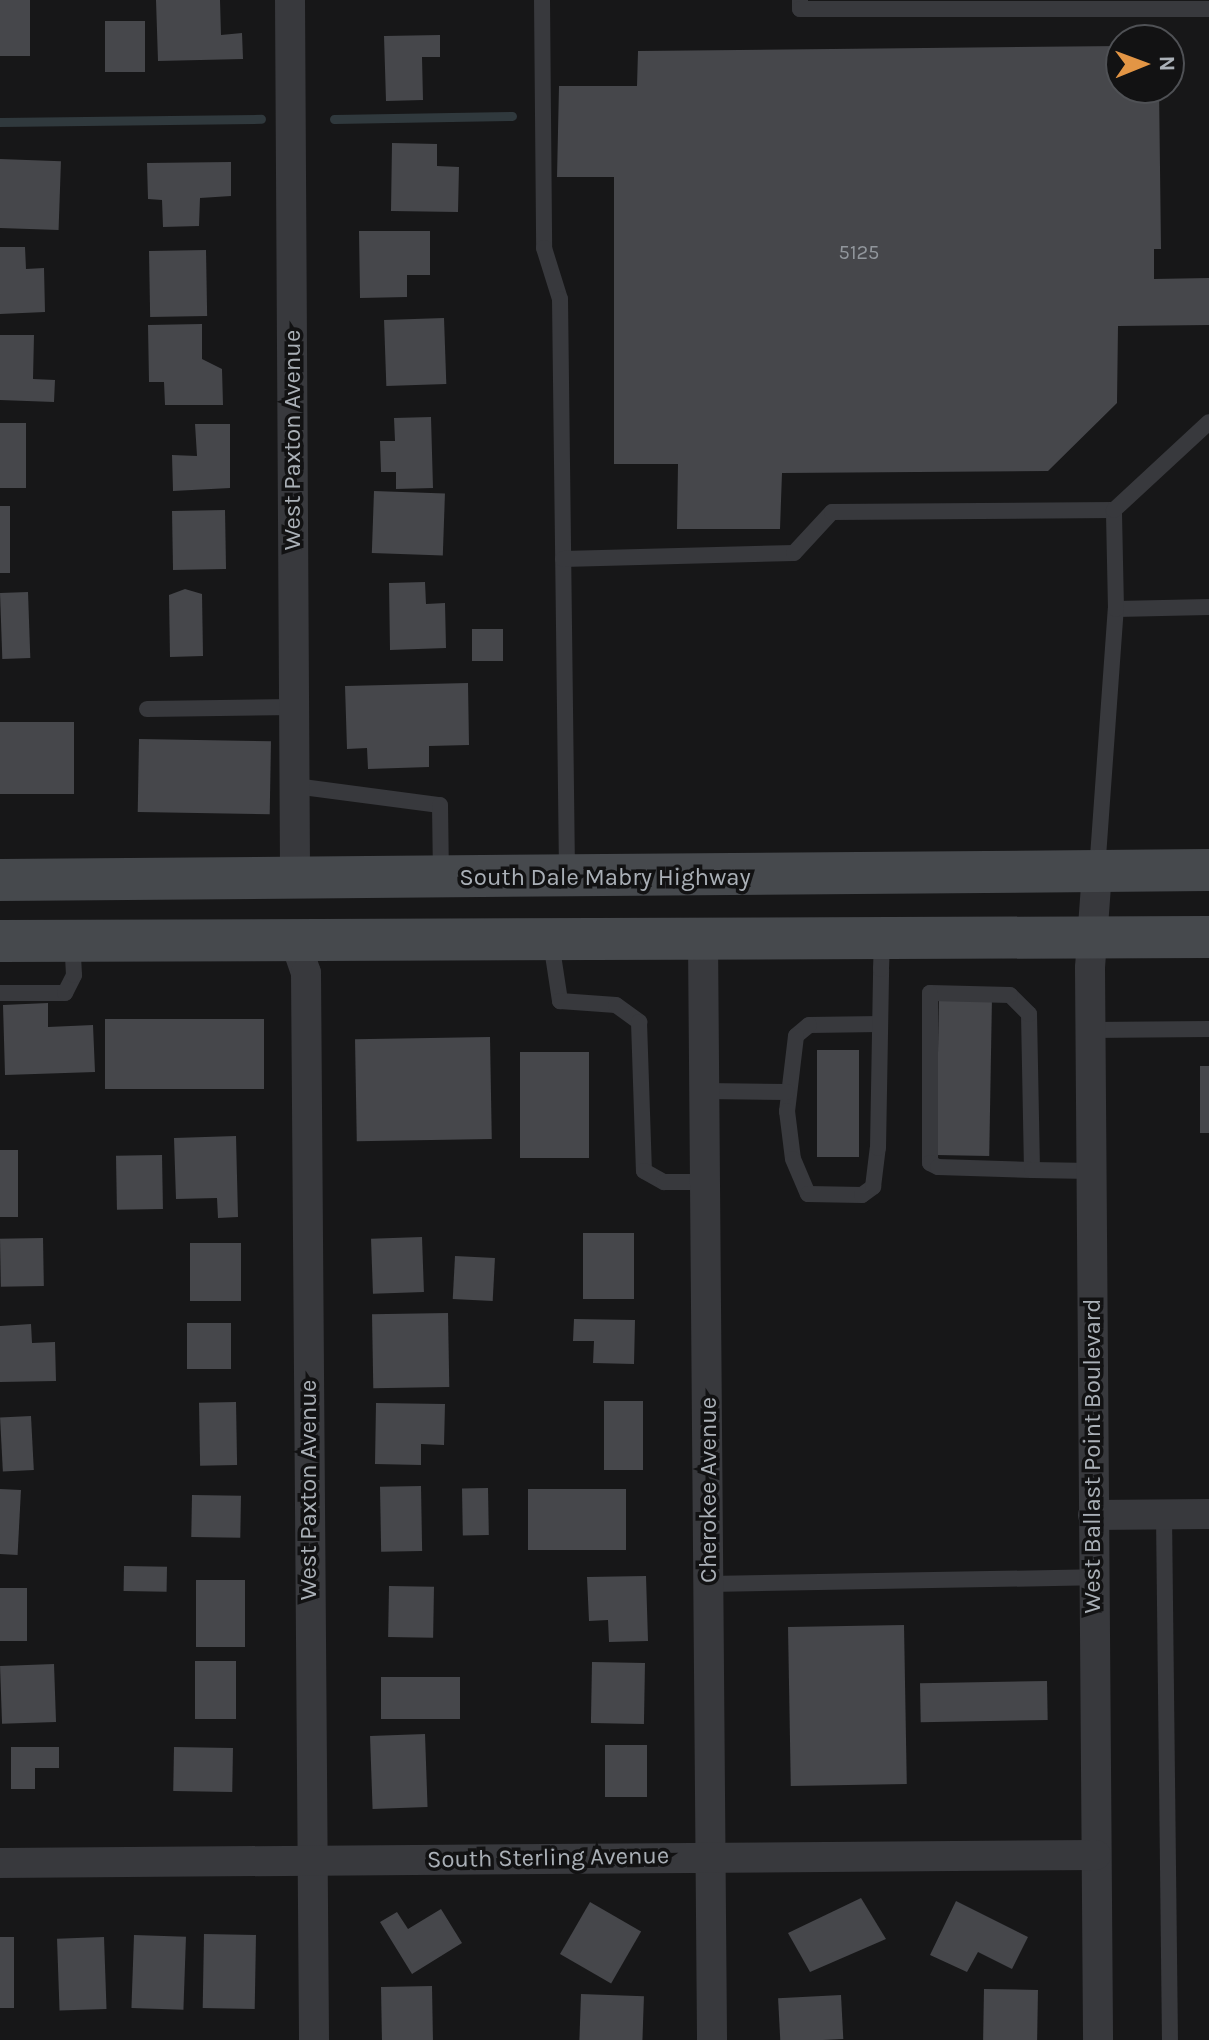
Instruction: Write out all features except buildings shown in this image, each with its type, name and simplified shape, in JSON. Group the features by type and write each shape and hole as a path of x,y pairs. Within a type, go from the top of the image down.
{"main road":[{"name":"South Dale Mabry Highway","path":"0,880 455,879 1209,870"},
{"path":"295,941 311,921 340,908 455,879"},
{"path":"122,941 260,917 287,903 295,880"},
{"path":"0,941 1209,937"}],"street":[{"name":"West Paxton Avenue","path":"290,0 295,880"},
{"name":"West Ballast Point Boulevard","path":"1097,872 1090,1030 1098,2040"},
{"name":"Cherokee Avenue","path":"703,940 712,2040"},
{"name":"West Paxton Avenue","path":"295,941 306,973 314,2040"},
{"path":"1093,1515 1209,1514"},
{"name":"South Sterling Avenue","path":"0,1863 1096,1855"}],"lane":[{"path":"542,0 544,248 560,299 567,878"},
{"path":"800,0 800,9 1209,9"},
{"path":"563,559 794,553 832,512 1114,510 1209,422"},
{"path":"1097,872 1116,609 1114,510"},
{"path":"1116,609 1209,607"},
{"path":"147,709 294,707"},
{"path":"295,786 440,805 455,879"},
{"path":"880,1024 801,1028 787,1092 800,1187 825,1198 870,1193 878,1148 882,939"},
{"path":"551,940 560,1001 616,1005 639,1022 644,1171 664,1182 706,1182"},
{"path":"0,993 65,993 74,975 72,941"},
{"path":"1032,1170 1029,1014 1010,995 930,993 930,1163 1032,1170 1091,1171"},
{"path":"1090,1030 1209,1029"},
{"path":"705,1091 787,1092"},
{"path":"1164,1515 1170,2040"},
{"path":"709,1584 1093,1577"}],"waterway":[{"path":"334,119 512,116"},
{"path":"0,122 261,119"}]}
